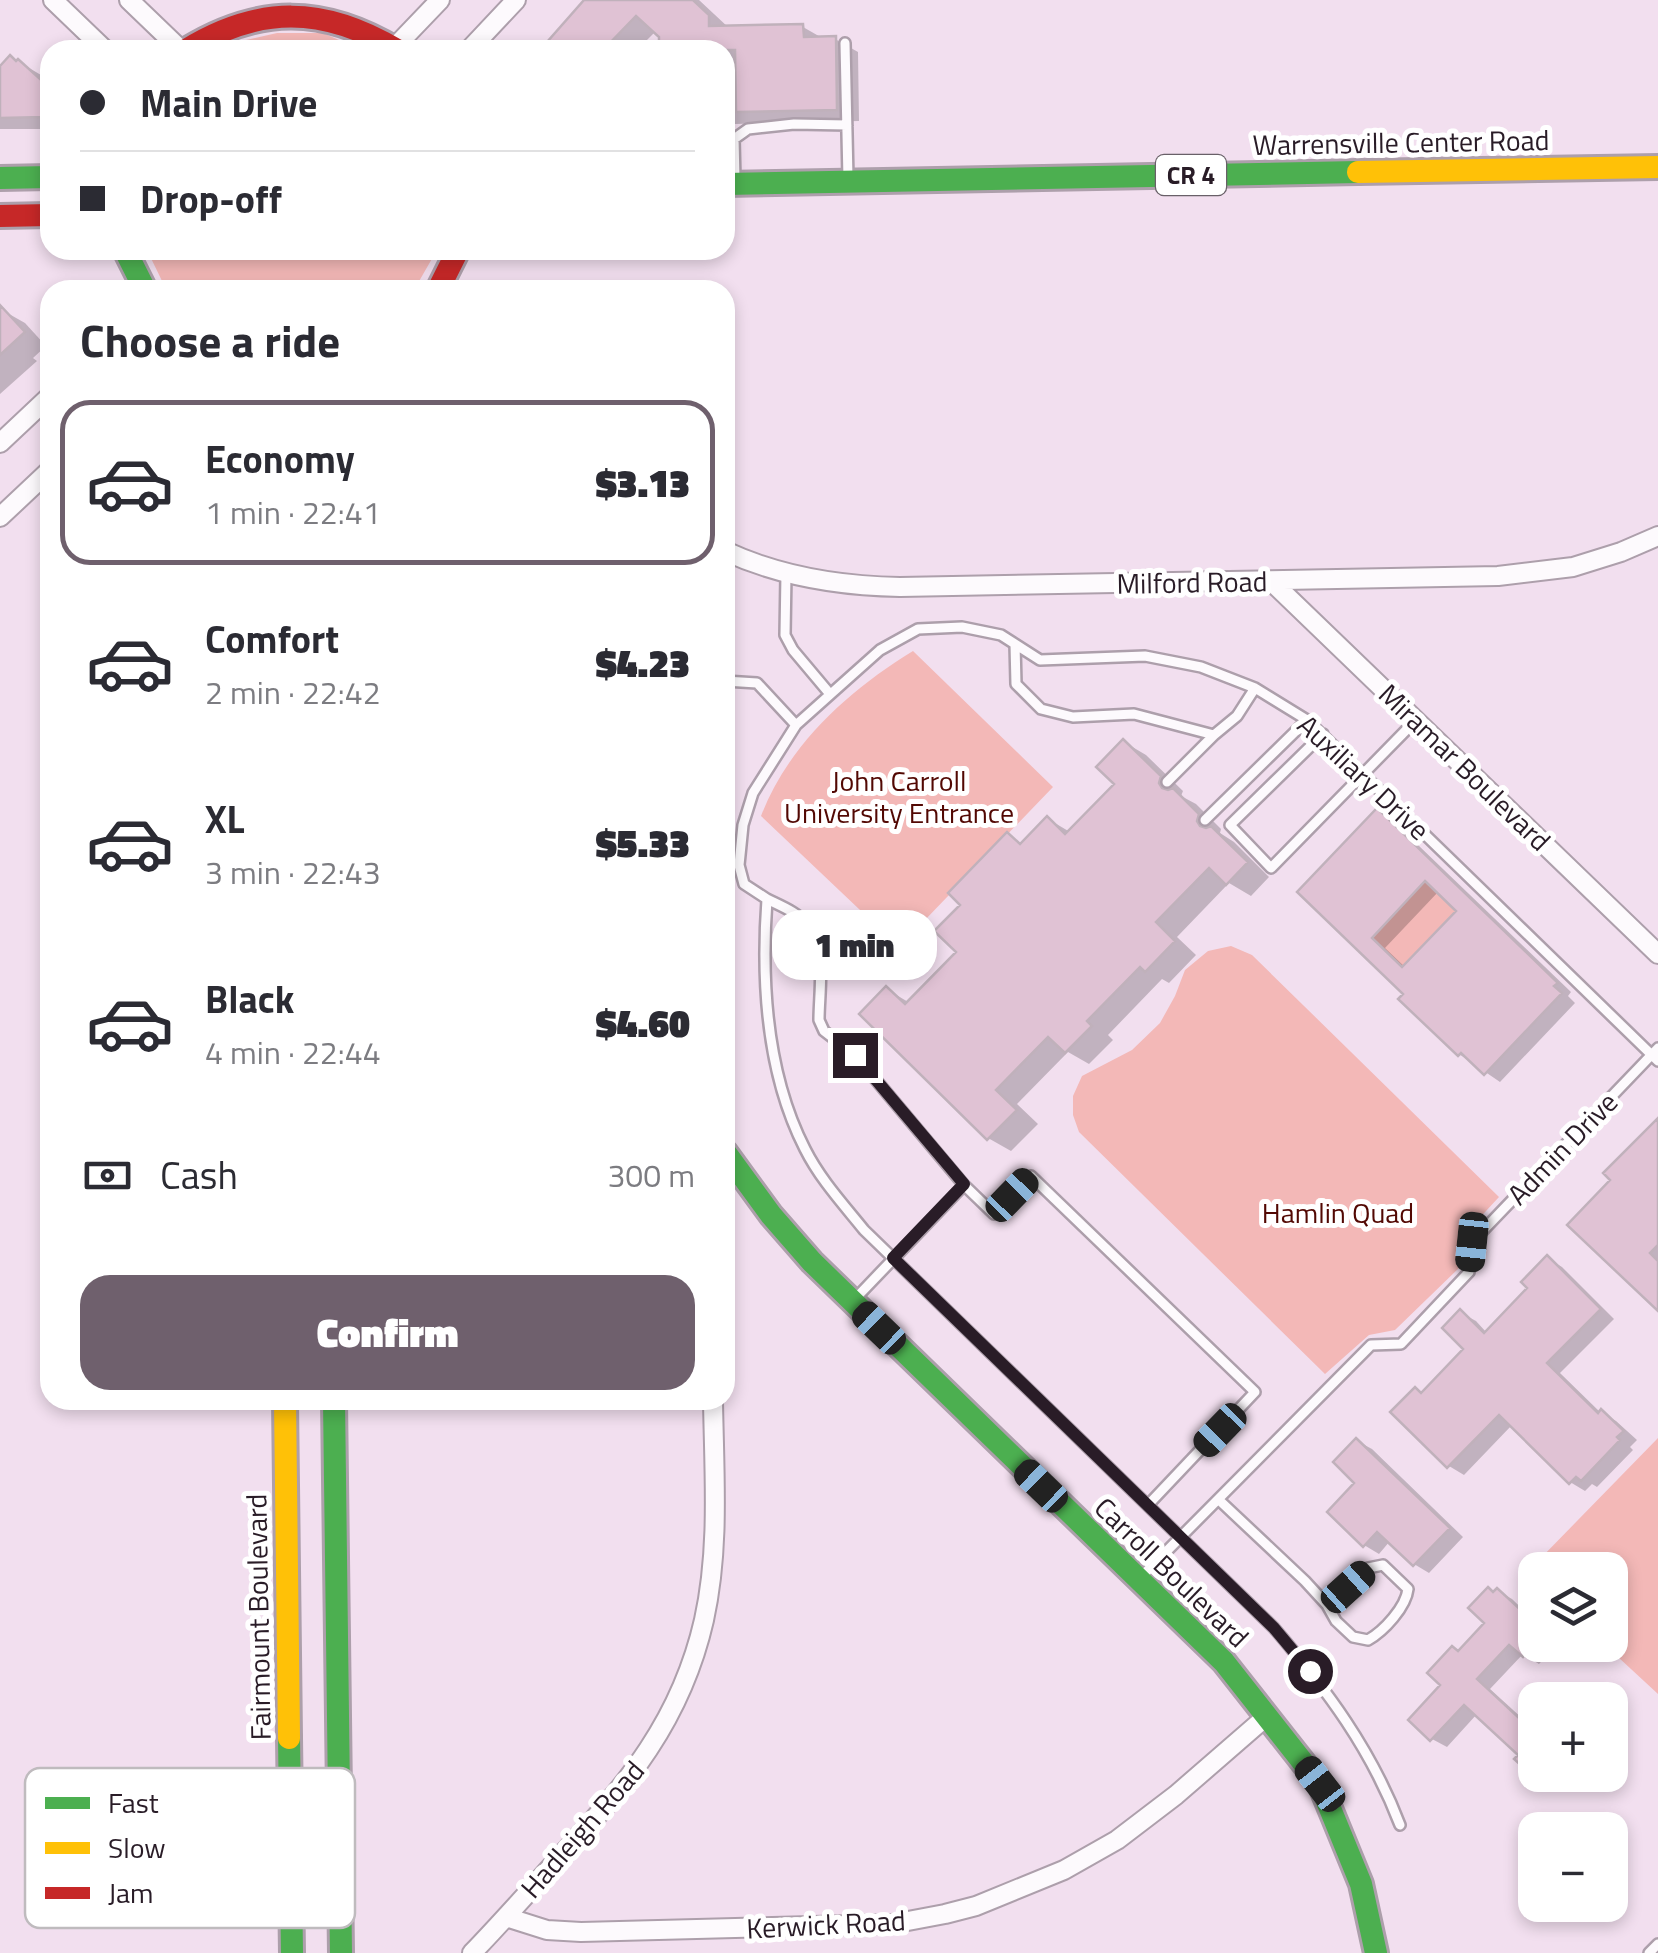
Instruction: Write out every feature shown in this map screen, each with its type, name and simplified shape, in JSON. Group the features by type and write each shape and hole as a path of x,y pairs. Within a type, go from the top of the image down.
{"main road":[{"path":"203,40 269,8 304,15 323,10 380,40"},
{"name":"Warrensville Center Road","path":"735,184 1658,167"},
{"path":"0,178 40,177"},
{"path":"0,216 40,215"},
{"name":"Carroll Boulevard","path":"735,1165 788,1237 852,1302 1224,1662 1320,1784 1361,1884 1376,1953"},
{"name":"Fairmount Boulevard","path":"284,1410 289,1768"},
{"path":"334,1410 338,1768"},
{"name":"Fairmount Boulevard","path":"292,1928 292,1953"},
{"path":"340,1928 340,1953"}],"street":[{"path":"53,0 95,40"},
{"path":"129,0 172,40"},
{"path":"403,40 440,0"},
{"path":"478,40 516,0"},
{"path":"0,443 40,405"},
{"path":"0,517 40,479"},
{"name":"Milford Road","path":"735,555 786,574 832,583 900,587 1271,581 1534,573 1596,560 1658,536"},
{"name":"Miramar Boulevard","path":"1271,581 1658,954"},
{"name":"Hadleigh Road","path":"472,1953 622,1788 654,1741 680,1691 702,1630 712,1565 713,1410"},
{"name":"Kerwick Road","path":"506,1917 547,1930 581,1932 880,1924 945,1914 1004,1896 1118,1840 1176,1796 1267,1716"}],"lane":[{"path":"846,43 848,181"},
{"path":"735,137 748,129 846,124"},
{"path":"786,574 785,635 830,694"},
{"name":"Auxiliary Drive","path":"766,899 744,884 738,865 743,825 753,793 796,725 880,650 918,629 962,626 1001,635 1040,660 1145,656 1201,667 1255,688 1307,720 1656,1055"},
{"path":"1015,644 1016,684 1041,709 1073,717 1134,714 1214,735"},
{"path":"735,682 757,683 796,725"},
{"path":"1167,782 1237,716 1255,688"},
{"path":"1205,820 1307,720"},
{"path":"1323,734 1230,825 1271,868 1416,720"},
{"path":"1148,1505 1255,1392 1031,1176 994,1214 964,1184 855,1055 824,1031 819,1020 818,940 793,912 766,899 764,944 774,1067 804,1148 826,1185 864,1230 1274,1628 1326,1690 1371,1759 1400,1825"},
{"name":"Admin Drive","path":"1139,1579 1371,1345 1400,1344 1469,1272 1472,1242 1656,1055"},
{"path":"852,1302 964,1184"},
{"path":"1219,1500 1306,1581 1352,1637 1368,1640 1374,1636 1405,1602 1408,1589 1384,1565 1376,1565 1327,1605"},
{"path":"1649,1953 1658,1944"}],"green space":[{"path":"277,33 323,33 339,40 246,40"},
{"path":"152,260 431,260 420,280 162,280"},
{"name":"John Carroll University Entrance","path":"913,651 1053,787 899,947 761,816 787,766 823,722 866,683"},
{"path":"1425,881 1456,911 1402,967 1372,938"},
{"name":"Hamlin Quad","path":"1231,946 1252,955 1499,1197 1460,1239 1459,1268 1395,1330 1369,1335 1325,1374 1079,1132 1073,1115 1073,1096 1082,1076 1132,1050 1160,1023 1185,970 1208,951"},
{"path":"1658,1438 1658,1694 1623,1662 1628,1662 1628,1552 1547,1552"}],"building":[{"path":"584,0 693,0 709,15 709,26 803,24 804,37 836,36 837,110 736,112 735,40 659,40 636,16 613,40 549,40"},
{"path":"10,55 40,79 40,117 0,118 0,66"},
{"path":"0,305 25,332 0,355"},
{"path":"1123,739 1161,776 1162,788 1173,788 1199,814 1200,826 1211,826 1248,862 1226,885 1209,868 1156,922 1175,941 1145,972 1140,967 1087,1021 1092,1026 1065,1053 1048,1037 996,1090 1017,1110 987,1140 859,1014 886,986 905,1004 956,952 934,931 960,905 948,893 1007,832 1020,844 1047,816 1065,834 1114,784 1096,767"},
{"path":"1377,808 1558,983 1554,986 1562,993 1484,1075 1398,999 1403,994 1297,892","holes":["1425,881 1456,911 1402,967 1372,938"]},
{"path":"1658,1118 1658,1245 1650,1253 1658,1261 1658,1311 1567,1225 1610,1180 1603,1173"},
{"path":"1547,1255 1601,1309 1547,1363 1598,1413 1601,1409 1624,1431 1617,1437 1620,1440 1581,1481 1576,1477 1569,1484 1499,1415 1447,1468 1390,1412 1415,1387 1421,1393 1463,1349 1442,1328 1460,1309 1484,1333 1527,1288 1521,1282"},
{"path":"1356,1438 1450,1528 1413,1566 1377,1532 1363,1547 1327,1512 1354,1483 1333,1462"},
{"path":"1488,1587 1493,1592 1497,1588 1518,1607 1518,1653 1509,1645 1477,1679 1518,1717 1518,1755 1464,1705 1430,1741 1408,1720 1440,1685 1427,1673 1452,1646 1458,1651 1484,1623 1468,1608"}],"traffic: fast":[{"path":"735,184 1358,172"},
{"path":"0,178 40,177"},
{"path":"130,260 140,280"},
{"path":"735,1166 812,1262 1224,1662 1320,1784 1361,1884 1376,1953"},
{"path":"334,1410 339,1768"},
{"path":"289,1738 289,1768"},
{"path":"292,1928 292,1953"},
{"path":"341,1928 341,1953"}],"traffic: slow":[{"path":"1358,172 1658,167"},
{"path":"285,1410 289,1738"}],"traffic: jam":[{"path":"204,40 240,25 292,17 344,25 378,40"},
{"path":"0,216 40,215"},
{"path":"443,280 453,260"}],"route":[{"path":"855,1055 964,1184 893,1258 1274,1628 1310,1671"}]}
